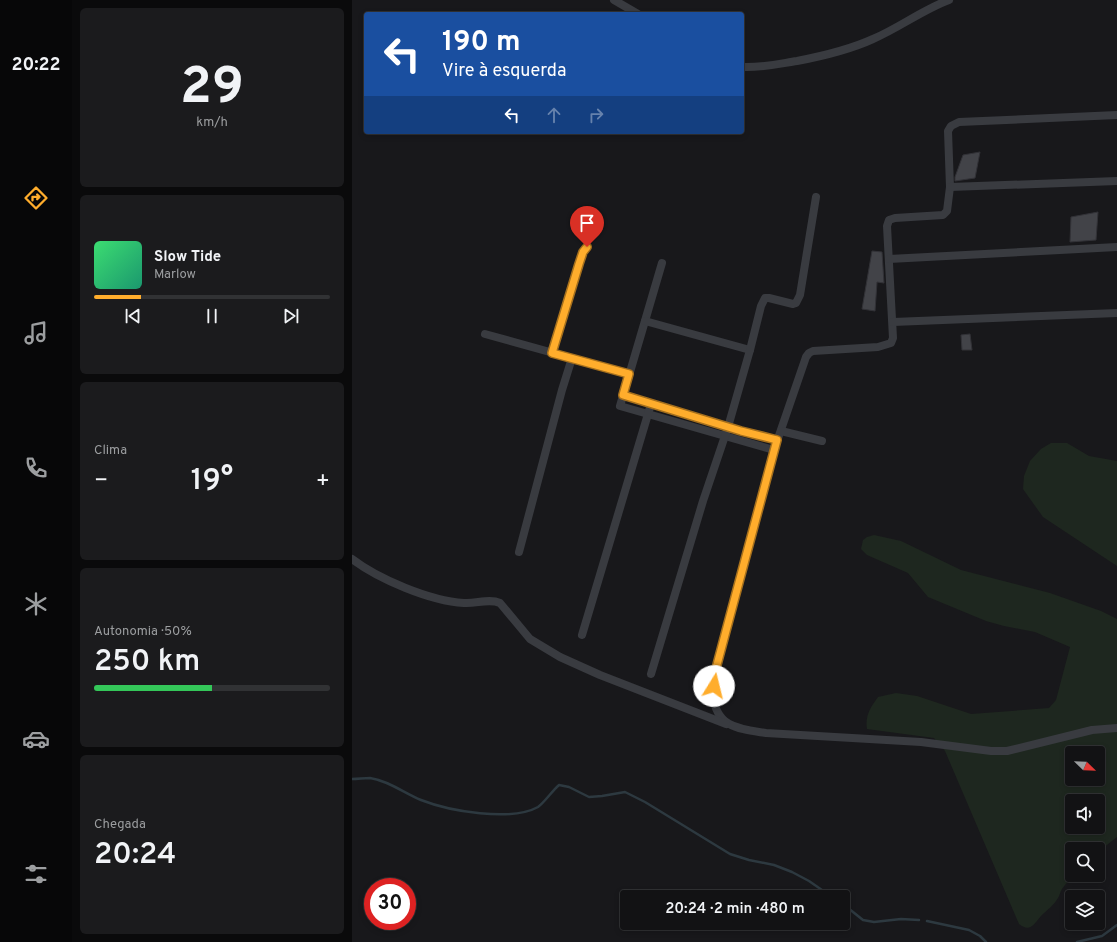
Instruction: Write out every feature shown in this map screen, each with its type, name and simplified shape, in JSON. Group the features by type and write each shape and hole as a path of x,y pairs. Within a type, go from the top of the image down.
{"street":[{"path":"614,0 635,12"},
{"path":"744,67 756,68 774,65 848,49 874,39 921,13 949,0"},
{"path":"727,724 719,713 713,696 714,676 774,450 806,357 809,353 885,345 891,343 893,338 887,226 889,220 894,218 943,214 947,211 950,187 948,131 951,126 959,122 1117,115"},
{"path":"950,187 1117,181"},
{"path":"651,674 703,501 728,427 761,306 765,298 793,304 799,299 816,197"},
{"path":"552,353 579,264 583,252 587,247"},
{"path":"889,259 1117,247"},
{"path":"662,263 620,406 724,437 774,450"},
{"path":"893,322 1117,313"},
{"path":"645,321 750,350"},
{"path":"485,334 629,374"},
{"path":"518,552 572,358"},
{"path":"623,395 728,427 777,440"},
{"path":"582,635 650,404"},
{"path":"781,430 822,441"},
{"path":"352,559 361,566 386,579 445,600 464,603 495,601 500,603 530,638 560,657 587,670 727,724 747,730 766,733 921,742 991,751 1007,751 1084,732 1117,728"}],"shaded area":[{"path":"1051,443 1067,443 1089,456 1117,461 1117,566 1043,517 1023,489 1024,476 1030,461 1041,449"},
{"path":"874,535 901,541 961,570 1050,593 1101,611 1117,619 1117,837 1105,846 1105,842 1065,842 1065,882 1068,882 1054,903 1029,928 1023,927 1019,924 945,751 934,738 867,729 867,716 878,697 896,693 917,696 971,714 1049,708 1056,700 1070,647 1035,632 986,621 928,597 908,573 867,555 861,549 863,540"}],"building":[{"path":"980,152 975,178 955,181 963,155"},
{"path":"1098,212 1096,240 1070,242 1071,217"},
{"path":"872,251 882,252 884,283 877,282 875,311 862,309"},
{"path":"970,334 972,350 962,350 961,335"}],"waterway":[{"path":"352,779 370,778 377,780 390,784 421,800 447,808 496,814 512,814 538,807 559,785 569,787 589,797 625,792 645,802 730,854 749,860 774,865 792,872 822,890"},
{"path":"850,910 863,920 874,922 901,919 919,920"},
{"path":"927,921 969,930 980,936 986,942"},
{"path":"1077,942 1102,936 1117,925"}],"route":[{"path":"587,247 583,252 579,264 552,353 629,374 623,395 741,431 777,440 714,676 714,686"}]}
